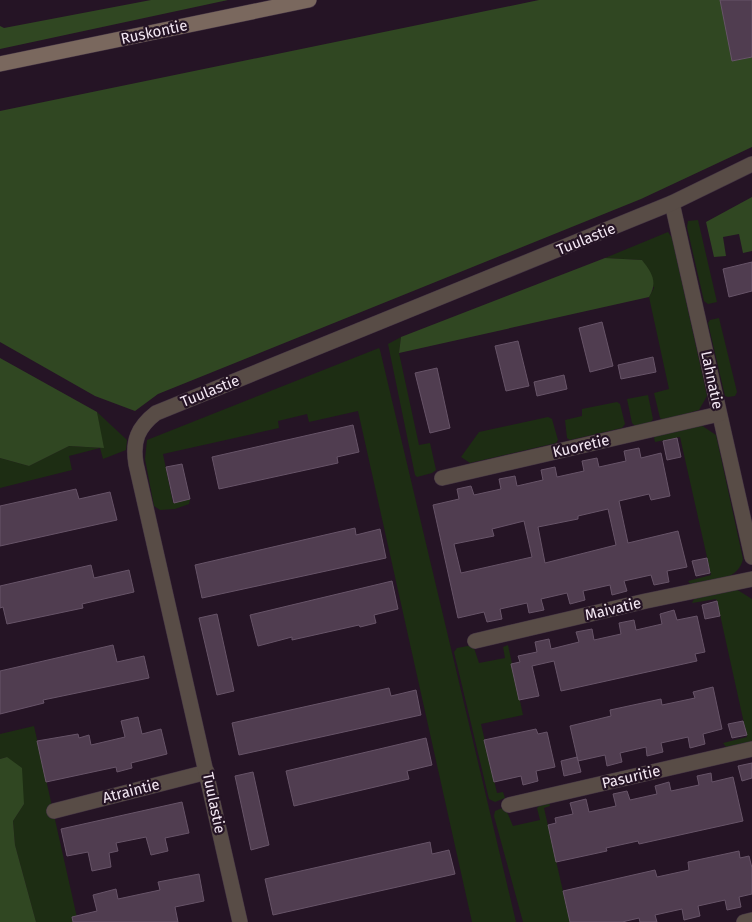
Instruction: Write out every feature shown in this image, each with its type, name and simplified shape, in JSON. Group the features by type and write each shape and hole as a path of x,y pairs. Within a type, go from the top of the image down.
{"main road":[{"name":"Ruskontie","path":"0,64 309,0"}],"street":[{"name":"Tuulastie","path":"240,922 136,464 136,445 142,424 156,413 672,204 752,164"},
{"name":"Lahnatie","path":"672,204 752,557"},
{"name":"Kuoretie","path":"442,478 719,414"},
{"name":"Maivatie","path":"475,641 630,604 752,579"},
{"name":"Pasuritie","path":"509,805 752,749"},
{"name":"Atraintie","path":"54,811 207,772"},
{"path":"744,922 752,920"}],"green space":[{"path":"151,0 228,0 0,49 0,26 4,28"},
{"path":"539,0 752,0 752,147 641,199 158,394 135,411 95,396 0,342 0,111"},
{"path":"752,197 752,251 743,253 739,234 723,237 726,256 714,257 706,222"},
{"path":"698,220 717,302 708,304 704,301 687,227 688,221"},
{"path":"668,232 672,238 707,396 699,410 664,420 660,418 654,393 669,389 649,297 654,288 642,260 605,258"},
{"path":"605,258 642,260 653,278 652,292 649,297 399,353 401,337"},
{"path":"719,318 737,392 735,396 725,396 708,323 710,320"},
{"path":"401,337 399,353 419,445 430,443 436,470 417,477 415,475 388,344"},
{"path":"379,348 516,922 472,922 358,411 309,422 307,414 278,421 279,428 163,454 173,503 190,499 189,504 175,509 160,510 154,506 145,459 147,440"},
{"path":"0,358 97,412 104,448 69,446 29,466 0,458"},
{"path":"648,395 653,419 651,422 635,426 632,423 627,399"},
{"path":"617,402 620,404 625,424 622,428 570,440 567,438 565,420 582,416 582,409"},
{"path":"97,412 127,440 126,450 103,459 100,448 69,456 72,470 0,488 0,458 29,466 69,446 103,448"},
{"path":"548,417 552,419 558,440 556,443 470,463 461,457 479,432"},
{"path":"701,425 716,435 743,559 740,567 729,576 722,579 690,584 688,581 711,575 680,437 655,442 654,438 655,435"},
{"path":"736,589 752,599 752,742 726,747 723,743 747,737 717,601 716,599 692,603 694,599"},
{"path":"473,645 479,663 505,658 503,647 508,645 523,715 481,724 497,793 503,792 505,798 495,802 489,799 454,652 457,648"},
{"path":"34,726 78,922 36,922 15,845 13,821 24,804 7,757 0,759 0,734"},
{"path":"7,757 22,768 24,804 13,821 15,845 36,922 0,922 0,759"},
{"path":"543,802 549,803 550,806 544,808 570,922 523,922 494,816 495,811 505,807 513,826 540,820 537,808"}],"building":[{"path":"720,0 752,0 752,57 732,61"},
{"path":"752,262 752,291 729,297 723,269"},
{"path":"602,322 613,366 590,372 579,328"},
{"path":"518,341 529,386 506,391 495,346"},
{"path":"653,357 656,372 621,379 618,365"},
{"path":"437,368 450,428 430,433 415,373"},
{"path":"564,375 567,389 537,396 534,382"},
{"path":"353,425 359,452 337,457 338,463 219,489 212,457"},
{"path":"677,438 681,457 667,460 663,441"},
{"path":"639,448 641,458 661,453 670,496 651,500 649,494 619,501 628,543 678,531 687,567 667,571 669,582 654,585 651,575 624,581 627,591 612,595 610,585 583,591 585,600 570,604 567,593 541,599 544,610 529,613 527,603 500,609 502,619 487,622 484,612 458,618 433,505 459,499 457,489 471,486 474,495 501,489 499,479 515,476 517,486 543,480 541,470 555,467 557,477 584,471 582,461 597,458 599,467 626,461 624,451","holes":["608,509 616,545 545,563 538,527 578,519 578,516","524,521 532,557 461,573 454,544 494,536 492,529"]},
{"path":"182,464 190,499 174,503 166,467"},
{"path":"76,489 79,499 110,492 117,520 0,546 0,506"},
{"path":"355,528 356,535 380,529 386,558 202,598 195,565"},
{"path":"707,558 710,573 696,576 692,561"},
{"path":"91,565 94,578 129,570 134,592 82,604 83,608 7,624 3,607 0,608 0,586"},
{"path":"392,581 398,609 374,615 376,623 292,640 292,637 258,646 250,615"},
{"path":"717,601 720,616 705,619 702,605"},
{"path":"674,610 677,620 697,616 705,652 695,654 697,661 561,691 554,661 532,666 539,696 519,700 511,664 520,662 518,656 537,652 535,642 549,639 551,649 579,642 576,632 592,629 594,640 621,634 619,623 634,620 636,630 662,624 660,614"},
{"path":"217,614 234,691 217,695 199,618"},
{"path":"113,645 117,662 144,656 149,678 43,700 44,703 0,714 0,671"},
{"path":"713,687 722,729 703,734 705,744 690,748 688,737 661,743 663,752 647,756 646,747 620,753 622,762 607,766 605,755 578,761 570,726 611,716 610,710 661,699 662,705 695,698 693,692"},
{"path":"389,688 391,696 416,690 421,715 239,755 232,723"},
{"path":"138,717 142,734 161,729 167,754 131,763 132,768 117,772 116,767 46,782 37,741 78,734 79,738 89,735 91,745 125,737 121,721"},
{"path":"743,721 747,735 732,738 728,724"},
{"path":"536,729 538,734 547,732 555,767 536,771 538,781 523,785 521,776 494,782 484,740"},
{"path":"426,738 432,765 407,771 409,779 294,806 286,771"},
{"path":"577,757 581,772 564,776 561,761"},
{"path":"752,763 752,778 742,781 738,766"},
{"path":"253,772 269,845 251,850 235,776"},
{"path":"711,773 712,782 733,777 743,821 639,844 638,841 606,848 607,851 556,862 548,825 556,823 555,818 573,814 570,803 586,799 589,812 616,806 613,794 627,791 630,800 657,794 655,786 669,782 671,791 699,785 697,776"},
{"path":"182,802 189,833 165,838 168,851 151,855 146,837 116,843 118,851 109,853 111,867 92,871 88,852 67,856 61,829"},
{"path":"430,842 432,854 449,850 455,874 273,915 265,879"},
{"path":"739,851 740,858 749,856 752,868 752,894 739,897 741,907 727,910 725,900 698,906 700,916 684,920 682,909 655,915 657,922 640,922 639,918 622,922 570,922 563,891 655,870 657,877 689,870 688,862"},
{"path":"199,874 204,901 175,907 178,922 73,922 72,917 97,911 93,895 116,889 118,899 160,890 158,882"}]}
